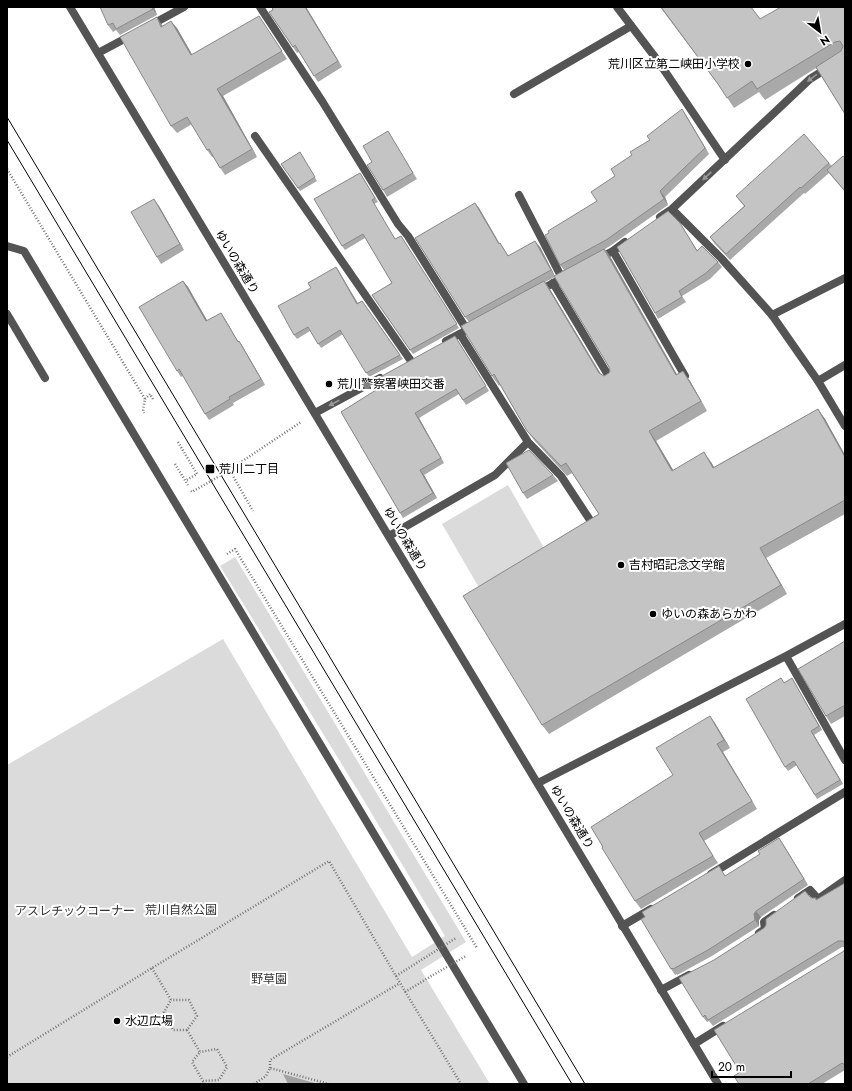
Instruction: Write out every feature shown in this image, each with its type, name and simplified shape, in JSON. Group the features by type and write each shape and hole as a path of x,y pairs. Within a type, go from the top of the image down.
{"street":[{"name":"ゆいの森通り","path":"70,7 718,1084"},
{"path":"98,53 184,7"},
{"path":"260,7 322,101 398,224 408,236 528,442 561,476 590,520"},
{"path":"618,7 658,61 725,160"},
{"path":"514,94 631,26"},
{"path":"654,221 672,208 725,160 810,79 845,57"},
{"path":"255,136 410,361"},
{"path":"519,195 562,278"},
{"path":"672,208 721,258 772,316 818,381 845,426"},
{"path":"594,261 613,251 631,238"},
{"path":"7,246 24,251 524,1084"},
{"path":"613,251 685,376"},
{"path":"533,294 575,271"},
{"path":"772,316 845,278"},
{"path":"553,283 611,380"},
{"path":"7,314 45,378"},
{"path":"442,344 480,323"},
{"path":"818,381 845,365"},
{"path":"315,413 384,375"},
{"path":"389,536 495,475 528,442"},
{"path":"538,783 786,656 845,624"},
{"path":"786,656 845,760"},
{"path":"703,878 845,792"},
{"path":"752,937 765,929 764,922 810,890 818,899 845,880"},
{"path":"622,926 656,906"},
{"path":"661,990 695,972"},
{"path":"694,1044 733,1020"}],"path":[{"path":"7,168 145,399"},
{"path":"147,417 143,411 145,399 150,394 153,399"},
{"path":"174,462 192,492 315,413"},
{"path":"178,442 197,474 185,481"},
{"path":"229,469 253,511"},
{"path":"227,554 235,549 477,948"},
{"path":"7,1058 329,861 460,1084"},
{"path":"396,976 456,938"},
{"path":"406,992 466,956"},
{"path":"152,968 171,1000"},
{"path":"254,1084 266,1076 270,1068 270,1060 400,983"},
{"path":"171,1000 164,1012 173,1030 187,1030"},
{"path":"171,1000 189,1000 198,1016 187,1030"},
{"path":"187,1030 200,1052"},
{"path":"217,1049 228,1067 219,1080 203,1081 192,1062 200,1052 217,1049"},
{"path":"270,1068 329,1084"},
{"path":"219,1080 222,1084"}],"green space":[{"path":"508,485 547,553 481,591 442,524"},
{"name":"荒川自然公園","path":"235,557 466,942 421,970 490,1084 7,1084 7,765 223,639 412,957 445,936 220,566"}],"shaded area":[{"path":"283,1074 318,1084 288,1084"}],"building":[{"path":"100,7 152,7 153,9 116,29 113,23 108,25"},
{"path":"272,7 305,7 338,61 314,76 295,45 293,47 269,12 273,10"},
{"path":"661,7 751,7 760,19 781,7 845,7 845,114 816,67 841,51 843,46 840,41 835,42 757,89 752,81 727,98"},
{"path":"259,16 282,51 217,89 252,149 220,168 187,117 171,126 120,37 157,17 161,27 171,21 191,55"},
{"path":"682,109 705,148 660,191 664,199 606,240 560,265 545,235 549,233 548,231 597,201 591,192 615,176 611,169 632,155 630,152 650,140 647,136"},
{"path":"388,131 413,173 383,190 367,165 372,162 363,146"},
{"path":"804,134 829,163 801,188 800,187 726,254 710,237 745,206 736,196"},
{"path":"300,152 315,177 298,188 281,164"},
{"path":"843,156 845,158 845,191 827,170"},
{"path":"360,173 375,198 372,200 395,239 401,236 457,324 410,350 372,295 392,283 363,234 342,246 314,199"},
{"path":"154,199 180,244 157,257 131,212"},
{"path":"475,203 499,244 500,243 508,256 535,241 551,270 465,317 415,238"},
{"path":"668,211 680,223 697,251 702,246 718,262 706,273 679,291 682,297 655,313 617,247"},
{"path":"604,249 676,375 683,371 701,401 649,431 672,471 704,452 713,468 818,409 845,457 845,500 760,548 781,585 542,725 463,596 599,514 566,463 561,466 527,431 494,374 492,376 461,326 544,281 599,373 604,376 609,373 609,367 554,276"},
{"path":"336,267 357,304 362,301 400,355 366,373 340,330 318,344 308,327 294,335 278,306 311,288 308,283"},
{"path":"183,281 206,321 221,313 261,379 229,397 230,399 205,414 179,369 177,371 139,307"},
{"path":"455,336 486,386 463,400 456,389 415,413 441,458 420,470 433,493 400,513 341,412 376,390 371,382"},
{"path":"529,450 553,475 523,493 506,463"},
{"path":"845,641 845,705 826,716 798,669"},
{"path":"781,678 784,683 792,678 819,726 811,731 840,780 815,795 794,761 785,767 746,699"},
{"path":"710,716 724,740 717,744 752,801 699,833 713,856 635,901 602,848 603,847 591,827 673,775 656,748"},
{"path":"779,838 804,879 756,911 754,914 755,920 708,950 671,969 641,919 645,917 642,912 719,866 725,876 760,854 758,851"},
{"path":"845,883 845,943 843,941 838,941 708,1020 705,1015 703,1017 679,978 714,960 764,928 766,925 766,919 805,891 810,897 816,898 816,900"},
{"path":"845,949 845,1063 842,1063 808,1084 739,1084 734,1076 740,1072 714,1030"}],"tram line":[{"path":"7,117 585,1084"},
{"path":"7,140 572,1084"}],"place":[{"name":"荒川区立第二峡田小学校","path":"748,64"},
{"name":"荒川警察署峡田交番","path":"329,384"},
{"name":"荒川二丁目","path":"210,469"},
{"name":"吉村昭記念文学館","path":"621,565"},
{"name":"ゆいの森あらかわ","path":"653,614"},
{"name":"水辺広場","path":"117,1021"}],"park label":[{"name":"アスレチックコーナー","path":"75,911"},
{"name":"野草園","path":"269,979"}]}
